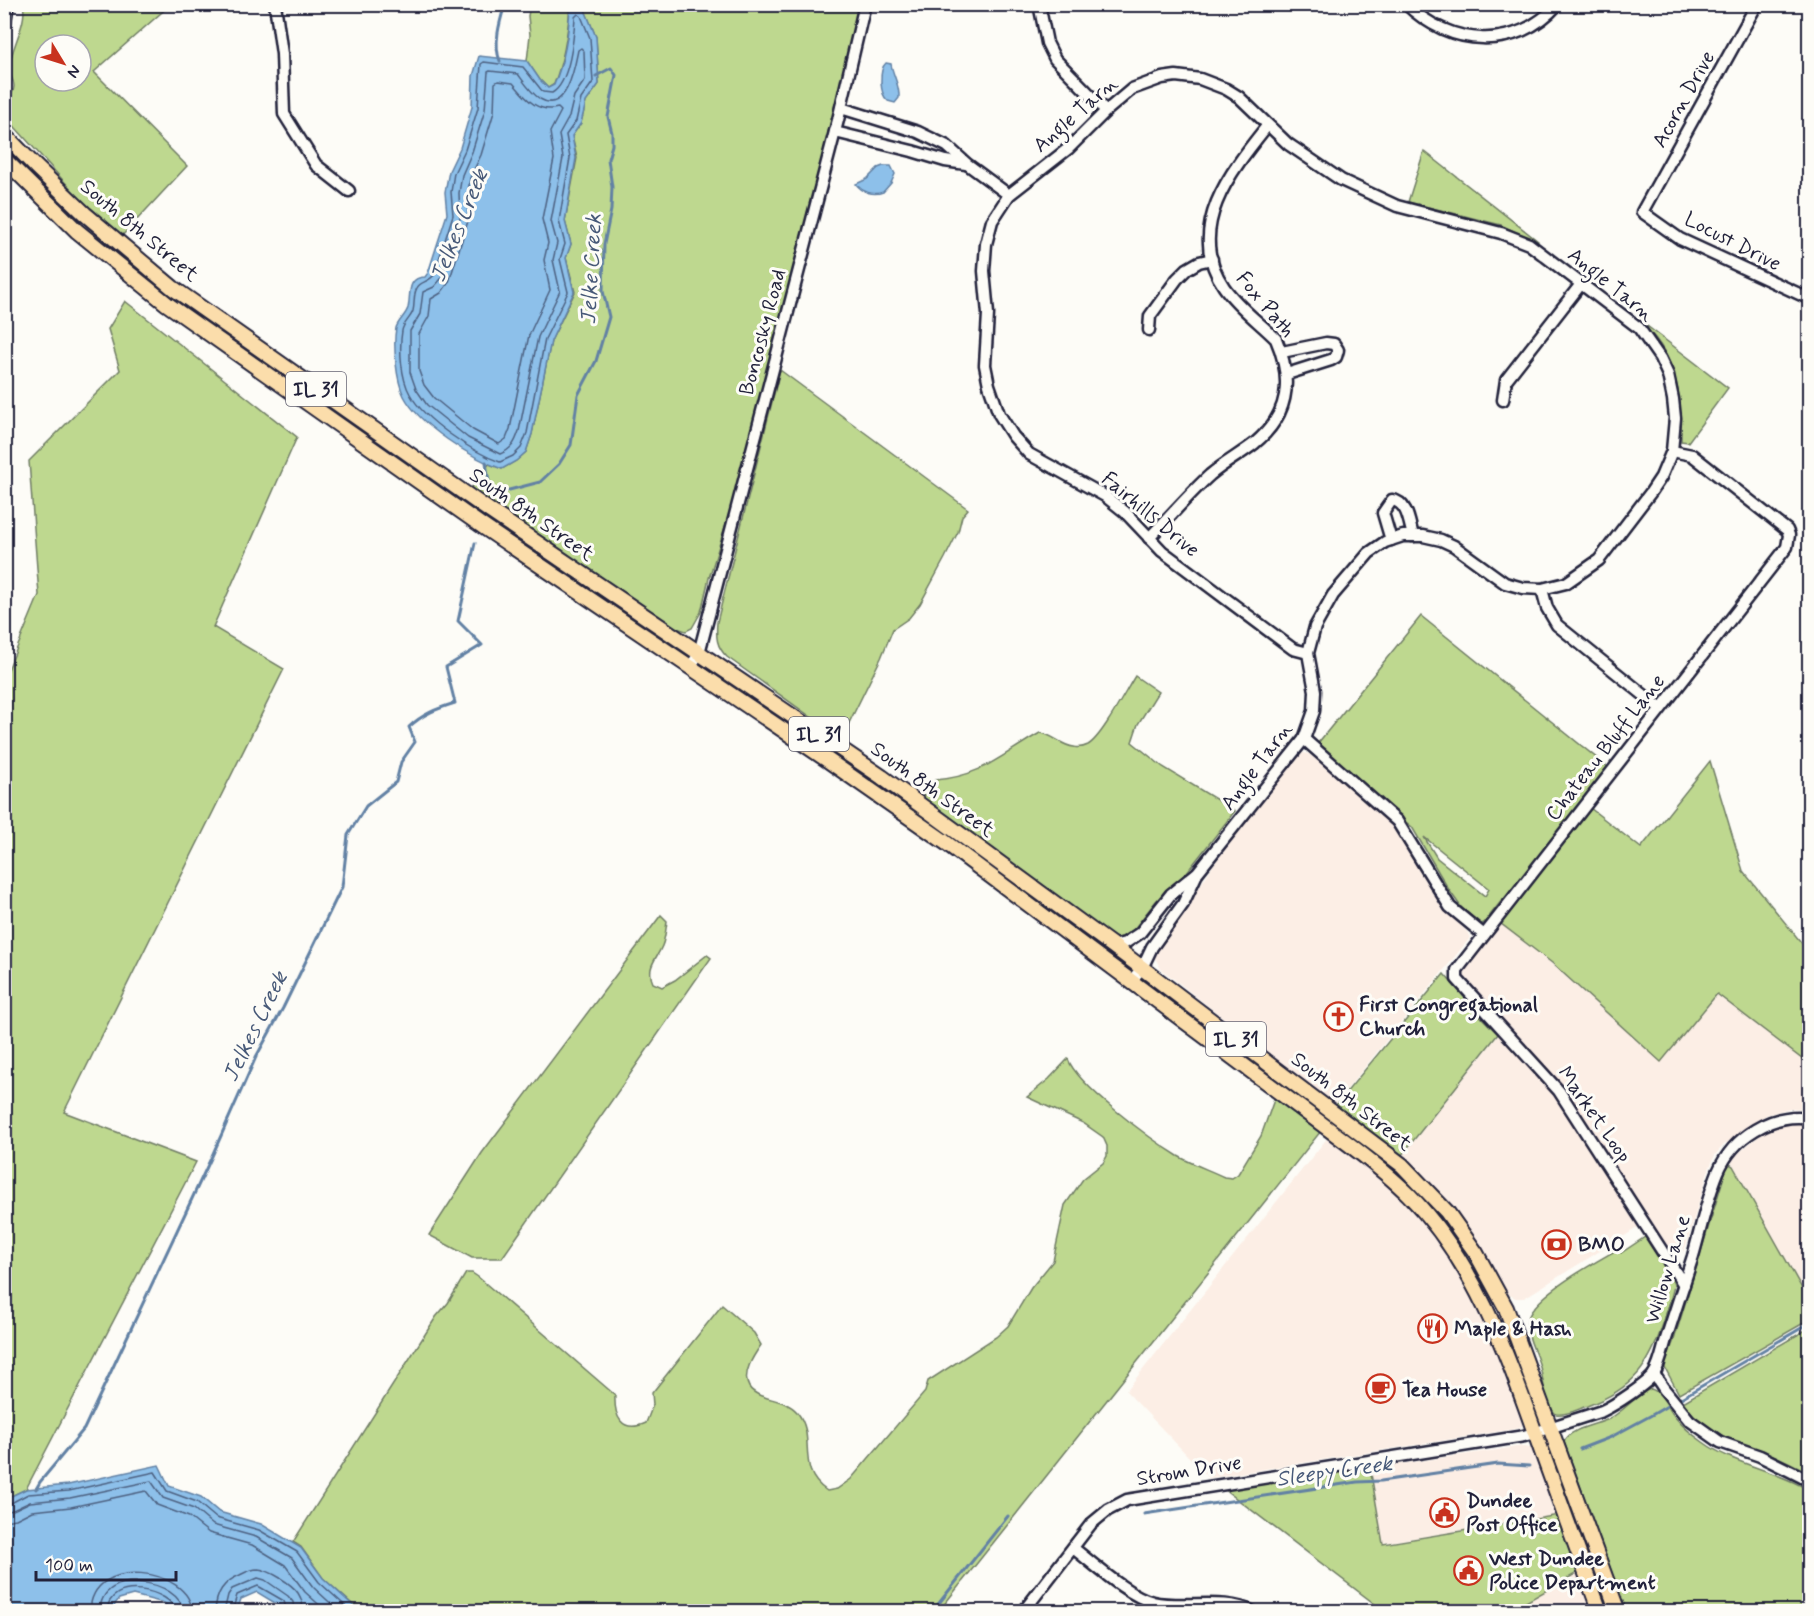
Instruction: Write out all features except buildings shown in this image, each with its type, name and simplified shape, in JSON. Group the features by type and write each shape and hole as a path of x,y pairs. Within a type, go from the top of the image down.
{"main road":[{"name":"South 8th Street","path":"4,134 85,214 173,288 429,468 882,777 1113,946 1402,1165 1447,1212 1476,1253 1506,1308 1618,1611"},
{"name":"South 8th Street","path":"4,159 77,231 167,304 485,528 945,842 1377,1166 1422,1210 1458,1257 1491,1317 1600,1611"}],"street":[{"path":"4,27 8,4"},
{"path":"275,4 282,54 284,114 316,165 349,191"},
{"name":"Boncosky Road","path":"690,668 699,653 835,132 865,4"},
{"path":"1040,4 1047,42 1055,59 1106,111"},
{"path":"1406,4 1429,24 1446,32 1484,39 1533,26 1548,16 1558,4"},
{"name":"Acorn Drive","path":"1642,212 1757,4"},
{"name":"Angle Tarn","path":"1009,195 1069,148 1132,89 1147,82 1176,76 1200,79 1226,89 1251,108 1267,126 1322,169 1363,192 1397,206 1516,238 1542,254 1639,328 1660,358 1668,375 1674,399 1672,451 1661,477 1599,560 1566,583 1542,589 1524,588 1505,583 1455,546 1441,540 1403,536 1369,553 1333,595 1315,627 1308,653 1315,691 1314,711 1304,739 1197,873 1171,894 1140,933 1125,943 1113,946"},
{"path":"841,108 918,132 947,146 966,164 1009,195"},
{"name":"Fox Path","path":"1149,538 1200,484 1270,428 1283,405 1287,390 1287,374 1282,352 1276,339 1240,305 1223,285 1212,259 1210,222 1214,206 1221,190 1244,154 1267,126"},
{"path":"835,132 912,151 945,162 966,164"},
{"name":"Fairhills Drive","path":"1009,195 996,213 988,230 984,271 988,314 985,365 999,414 1013,436 1029,454 1105,496 1125,512 1162,551 1293,649 1308,653"},
{"name":"Locust Drive","path":"1642,212 1680,239 1809,299"},
{"path":"1149,330 1150,316 1177,279 1199,262 1212,259"},
{"path":"1503,400 1506,380 1581,284"},
{"path":"1282,352 1326,343 1334,344 1338,350 1336,357 1330,360 1287,374"},
{"name":"Chateau Bluff Lane","path":"1457,979 1457,970 1787,547 1789,541 1787,530 1692,455 1672,451"},
{"path":"1391,540 1383,513 1392,500 1399,501 1404,507 1413,536"},
{"path":"1542,589 1547,608 1557,625 1660,708"},
{"path":"1304,739 1397,821 1450,907 1484,935"},
{"name":"Angle Tarn","path":"1131,981 1142,968 1152,947 1183,904 1197,873"},
{"name":"Market Loop","path":"1457,979 1559,1091 1684,1285"},
{"name":"Willow Lane","path":"1654,1374 1723,1161 1738,1144 1759,1127 1791,1116 1809,1118"},
{"path":"1550,1427 1614,1405 1654,1374 1689,1420 1720,1442 1760,1456 1809,1481"},
{"name":"Strom Drive","path":"1023,1611 1099,1516 1130,1499 1524,1436 1550,1427"},
{"path":"1073,1548 1134,1595 1149,1601 1232,1606 1253,1611"}],"shaded area":[{"path":"1303,753 1309,754 1371,802 1377,813 1395,828 1436,895 1470,938 1334,1105 1161,969 1155,958 1159,946 1214,864 1294,760"},
{"path":"1500,923 1551,963 1661,1062 1717,994 1807,1063 1809,1109 1791,1108 1766,1115 1724,1145 1715,1155 1682,1253 1676,1255 1668,1252 1566,1092 1538,1058 1464,979 1463,971"},
{"path":"1499,1034 1539,1075 1557,1099 1639,1227 1524,1298 1509,1295 1502,1287 1486,1258 1438,1193 1401,1157"},
{"path":"1787,1122 1809,1123 1809,1301 1730,1160 1764,1132 1775,1125"},
{"path":"1328,1137 1380,1177 1439,1241 1463,1277 1491,1334 1523,1421 1522,1426 1515,1429 1209,1478 1126,1391"},
{"path":"1524,1446 1535,1450 1559,1515 1383,1543 1371,1468"},
{"path":"1579,1572 1594,1612 1512,1612 1517,1607"}],"green space":[{"path":"23,5 170,5 94,72 187,166 120,238 98,219 5,116 5,102 14,89 9,71 10,61 23,19"},
{"path":"530,5 570,5 567,35 560,65 554,84 548,88 527,61"},
{"path":"583,5 861,5 738,485 709,578 701,612 692,628 686,631 668,625 471,488 489,464 502,469 526,452 532,434 551,341 575,292 566,258 571,244 565,221 577,158 572,136 581,123 586,102 599,84 596,37"},
{"path":"1424,151 1538,241 1501,225 1408,202"},
{"path":"125,301 297,437 213,627 284,669 64,1112 196,1162 26,1489 5,1499 5,677 39,595 29,461 120,370 108,329"},
{"path":"1647,326 1728,388 1688,442 1681,441 1676,379 1665,352 1646,328"},
{"path":"780,370 968,509 962,516 958,532 920,604 909,618 893,629 846,729 839,737 727,657 718,641 717,622"},
{"path":"1421,616 1614,772 1507,904 1502,900 1481,924 1461,907 1412,827 1314,748","holes":["1424,837 1489,889 1485,896 1437,858"]},
{"path":"1135,676 1158,692 1138,724 1132,742 1163,767 1235,811 1187,872 1156,901 1130,934 1121,939 1109,936 922,797 935,780 952,778 979,769 1040,733 1049,735 1069,746 1088,745 1100,733"},
{"path":"1710,761 1743,871 1809,952 1809,1084 1807,1063 1717,994 1661,1062 1552,963 1500,923 1590,808 1641,848"},
{"path":"661,915 667,921 663,943 651,968 653,983 662,987 675,980 707,955 711,958 502,1258 472,1258 429,1235 482,1153"},
{"path":"1444,974 1498,1034 1401,1156 1335,1106"},
{"path":"1068,1059 1085,1083 1151,1138 1178,1156 1224,1177 1232,1178 1238,1174 1261,1136 1275,1097 1321,1131 939,1611 360,1611 323,1578 301,1547 293,1542 466,1273 472,1273 478,1277 615,1395 618,1416 625,1425 630,1426 646,1423 653,1405 652,1393 722,1305 754,1333 761,1345 747,1371 749,1387 758,1395 792,1407 797,1412 806,1432 811,1473 827,1491 837,1489 851,1479 925,1392 928,1381 996,1337 1008,1326 1031,1288 1053,1261 1065,1205 1083,1179 1103,1163 1107,1156 1107,1146 1103,1137 1083,1123 1027,1097"},
{"path":"1728,1163 1733,1166 1809,1301 1809,1320 1679,1394 1664,1366"},
{"path":"1645,1237 1674,1285 1653,1351 1628,1384 1616,1392 1572,1412 1556,1414 1549,1405 1539,1362 1528,1334 1527,1323 1530,1313 1550,1292 1580,1272 1618,1249 1621,1253"},
{"path":"1809,1328 1809,1472 1713,1430 1702,1423 1683,1402"},
{"path":"1651,1389 1662,1397 1685,1427 1715,1450 1809,1490 1809,1611 1626,1611 1564,1442 1577,1430 1614,1416 1641,1394"},
{"path":"1369,1462 1383,1544 1559,1515 1579,1572 1512,1611 1384,1611 1220,1486"}],"water":[{"path":"570,5 583,5 596,37 599,84 586,102 581,123 572,136 576,158 565,221 571,244 566,258 574,292 551,341 532,434 526,452 502,469 461,449 433,429 411,407 401,389 397,372 396,328 408,308 412,284 428,273 447,214 445,192 449,171 460,148 472,107 473,76 479,56 527,61 548,88 554,85 566,45"},
{"path":"886,63 891,64 898,89 899,98 895,103 888,101 883,93 882,70"},
{"path":"883,166 891,166 895,174 883,192 875,194 868,192 856,184 867,179"},
{"path":"159,1465 169,1486 201,1497 219,1512 261,1524 301,1548 323,1578 359,1611 281,1611 280,1606 257,1592 241,1599 237,1611 173,1611 164,1603 133,1595 119,1599 113,1611 5,1611 5,1499 26,1489 68,1485"}],"waterway":[{"name":"Jelkes Creek","path":"500,61 497,40 505,4"},
{"name":"Jelke Creek","path":"486,462 490,489 494,494 540,482 559,464 571,445 578,395 596,361 609,317 603,291 604,244 611,210 612,187 608,159 612,145 612,133 608,117 616,75 611,68 596,76"},
{"name":"Jelkes Creek","path":"36,1489 84,1429 256,1057 283,1008 342,887 348,835 366,806 396,782 401,762 415,742 409,727 430,712 455,703 446,667 482,645 458,621 475,543"},
{"name":"Sleepy Creek","path":"1580,1449 1611,1437 1650,1416 1810,1323"},
{"name":"Sleepy Creek","path":"1144,1514 1357,1482 1381,1481 1498,1464 1529,1466"},
{"name":"Sleepy Creek","path":"932,1612 1008,1516"}],"place":[{"name":"First Congregational Church","path":"1338,1016"},
{"name":"BMO","path":"1557,1244"},
{"name":"Maple & Hash","path":"1433,1328"},
{"name":"Tea House","path":"1381,1389"},
{"name":"Dundee Post Office","path":"1445,1512"},
{"name":"West Dundee Police Department","path":"1468,1570"}]}
